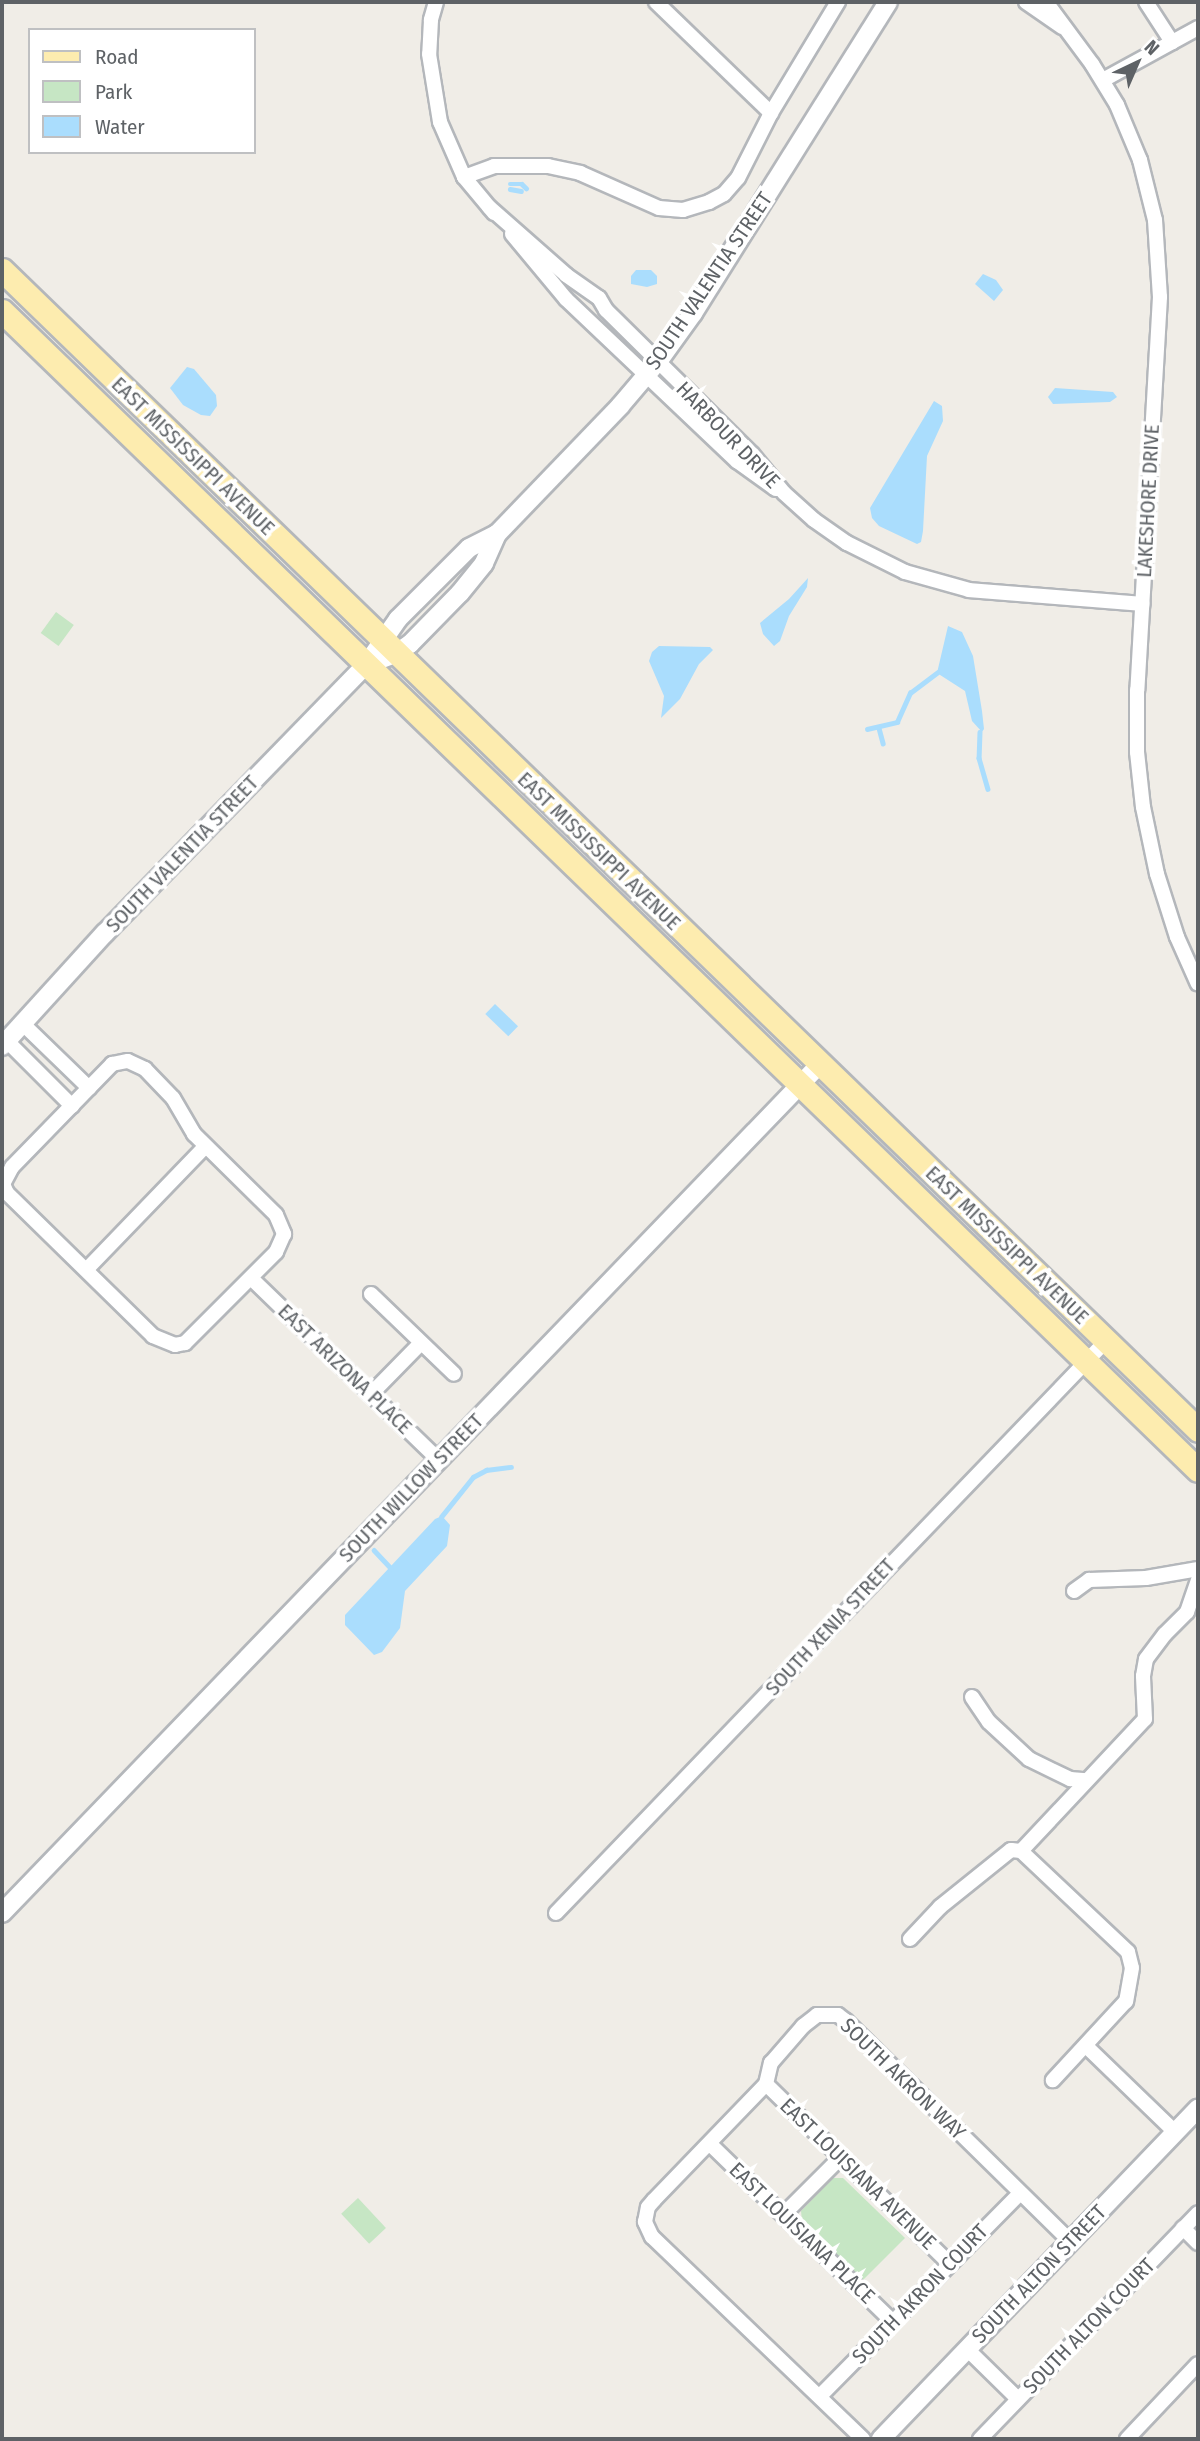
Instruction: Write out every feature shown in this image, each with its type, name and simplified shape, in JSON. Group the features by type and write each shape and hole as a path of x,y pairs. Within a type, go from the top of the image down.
{"main road":[{"name":"EAST MISSISSIPPI AVENUE","path":"2,270 1198,1430"},
{"name":"EAST MISSISSIPPI AVENUE","path":"2,311 1198,1470"}],"street":[{"name":"HARBOUR DRIVE","path":"436,2 429,33 432,89 444,136 464,177 559,292 652,368"},
{"path":"656,2 771,113"},
{"path":"464,177 494,166 548,166 580,173 659,208 674,211 693,208 722,195 738,178 771,113 838,2"},
{"name":"SOUTH VALENTIA STREET","path":"388,647 414,640 474,576 488,557 497,534 652,368 693,313 888,2"},
{"name":"LAKESHORE DRIVE","path":"1026,2 1067,30"},
{"name":"LAKESHORE DRIVE","path":"1046,2 1103,80 1124,118 1144,171 1159,253 1160,297 1136,733 1143,807 1162,892 1198,985"},
{"path":"1146,2 1172,42"},
{"path":"1103,80 1198,28"},
{"name":"HARBOUR DRIVE","path":"489,207 566,275 589,289 652,368 744,467 784,493 814,520 853,546 897,569 942,584 989,594 1142,604"},
{"name":"SOUTH VALENTIA STREET","path":"4,1044 115,922 366,665 388,647 460,556 479,541 497,534"},
{"path":"23,1024 89,1088"},
{"path":"4,1044 72,1106"},
{"path":"128,1061 145,1069 173,1097 205,1147 276,1215 284,1234 276,1252 252,1279 194,1337 175,1345 153,1336 7,1193 3,1184 12,1167 89,1088 112,1065 128,1061"},
{"name":"SOUTH WILLOW STREET","path":"2,1913 821,1063"},
{"path":"87,1269 205,1147"},
{"name":"EAST ARIZONA PLACE","path":"252,1279 438,1459"},
{"path":"371,1294 454,1374"},
{"name":"SOUTH XENIA STREET","path":"556,1913 1106,1341"},
{"path":"371,1394 421,1342"},
{"path":"1074,1591 1088,1580 1146,1578 1198,1569"},
{"path":"1021,1851 1145,1719 1143,1676 1146,1659 1165,1633 1187,1612 1198,1580"},
{"path":"972,1697 989,1722 1029,1759 1070,1779 1086,1780"},
{"path":"910,1939 940,1907 989,1864 1011,1850 1021,1851 1128,1952 1132,1968 1125,2001 1053,2080"},
{"name":"SOUTH AKRON WAY","path":"863,2439 647,2230 648,2207 766,2084 771,2063 803,2026 817,2015 838,2015 1070,2241"},
{"path":"1086,2046 1175,2132"},
{"name":"EAST LOUISIANA AVENUE","path":"766,2084 949,2263"},
{"name":"SOUTH ALTON STREET","path":"881,2439 1198,2108"},
{"name":"EAST LOUISIANA PLACE","path":"710,2144 893,2322"},
{"path":"784,2214 841,2157"},
{"name":"SOUTH AKRON COURT","path":"820,2396 1020,2193"},
{"name":"SOUTH ALTON COURT","path":"980,2439 1198,2213"},
{"path":"1183,2228 1198,2243"},
{"path":"967,2349 1018,2399"},
{"path":"1127,2439 1198,2364"}],"green space":[{"path":"56,612 74,625 59,646 41,633"},
{"path":"833,2178 843,2178 905,2238 863,2280 802,2221 801,2211"},
{"path":"358,2198 386,2228 369,2244 341,2214"}],"water":[{"path":"636,270 651,270 657,276 657,284 647,287 631,284 631,276"},
{"path":"983,274 996,280 1003,290 994,301 975,284"},
{"path":"187,367 194,369 216,395 217,406 210,416 201,415 183,405 170,388"},
{"path":"1055,388 1113,392 1117,397 1110,402 1053,404 1048,397"},
{"path":"934,401 942,406 943,421 927,456 923,531 921,542 917,544 879,526 872,518 870,508"},
{"path":"808,578 807,587 789,616 780,641 774,646 763,634 760,623 789,599"},
{"path":"948,626 962,632 973,656 982,711 982,732 972,721 965,691 937,673"},
{"path":"659,646 710,647 713,650 699,664 680,699 661,718 664,696 649,661 652,652"},
{"path":"495,1004 518,1026 508,1036 485,1014"},
{"path":"442,1516 450,1525 447,1546 405,1591 400,1628 382,1652 374,1655 345,1625 345,1615 435,1519"}],"waterway":[{"path":"510,184 522,184 526,188"},
{"path":"510,189 521,191"},
{"path":"867,729 897,722 910,693 937,673"},
{"path":"879,728 883,743"},
{"path":"980,732 979,758 988,789"},
{"path":"441,1517 473,1477 486,1470 511,1467"},
{"path":"374,1550 391,1568"}]}
